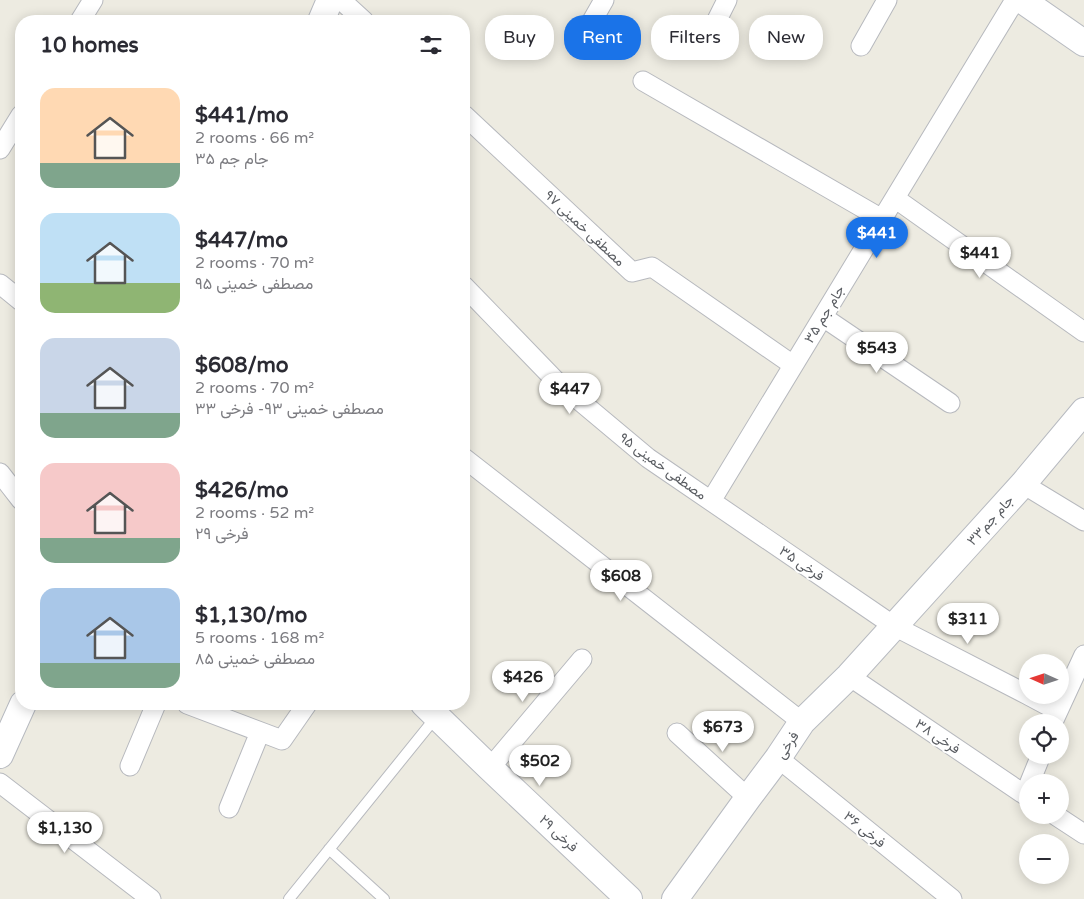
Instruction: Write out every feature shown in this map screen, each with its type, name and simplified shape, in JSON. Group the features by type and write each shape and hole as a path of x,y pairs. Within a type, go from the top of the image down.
{"street":[{"path":"84,15 93,0"},
{"path":"324,15 330,0"},
{"path":"341,0 357,15"},
{"path":"595,15 604,0"},
{"path":"720,15 727,0"},
{"path":"861,46 887,0"},
{"name":"جام جم ۳۵","path":"711,500 896,199 1015,0"},
{"path":"1022,0 1084,43"},
{"path":"643,82 882,219"},
{"name":"مصطفی خمینی ۹۷","path":"470,121 632,272 652,266 793,365"},
{"path":"0,149 15,125"},
{"path":"896,199 1084,332"},
{"path":"0,284 15,296"},
{"name":"مصطفی خمینی ۹۵","path":"470,292 556,381 648,458 711,500"},
{"path":"822,317 950,403"},
{"name":"جام جم۳۳","path":"894,626 1023,484 1084,412"},
{"path":"470,463 802,722"},
{"path":"0,473 15,492"},
{"path":"1023,484 1084,521"},
{"name":"فرخی ۳۵","path":"711,500 894,626 1019,690"},
{"name":"فرخی","path":"675,899 802,722 849,676 894,626"},
{"path":"1057,714 1084,655"},
{"path":"490,768 582,659"},
{"name":"فرخی ۳۸","path":"849,676 1019,786"},
{"name":"فرخی ۳۵","path":"1040,704 1053,714"},
{"path":"0,755 19,710"},
{"path":"130,766 153,710"},
{"path":"203,710 282,740 303,710"},
{"name":"فرخی ۲۹","path":"430,710 630,899"},
{"path":"229,808 260,732"},
{"path":"677,733 748,798"},
{"name":"فرخی ۳۶","path":"778,758 950,898"},
{"path":"0,783 151,899"},
{"path":"1069,824 1084,834"}],"lane":[{"path":"289,899 329,849 430,710"},
{"path":"329,849 384,899"}]}
